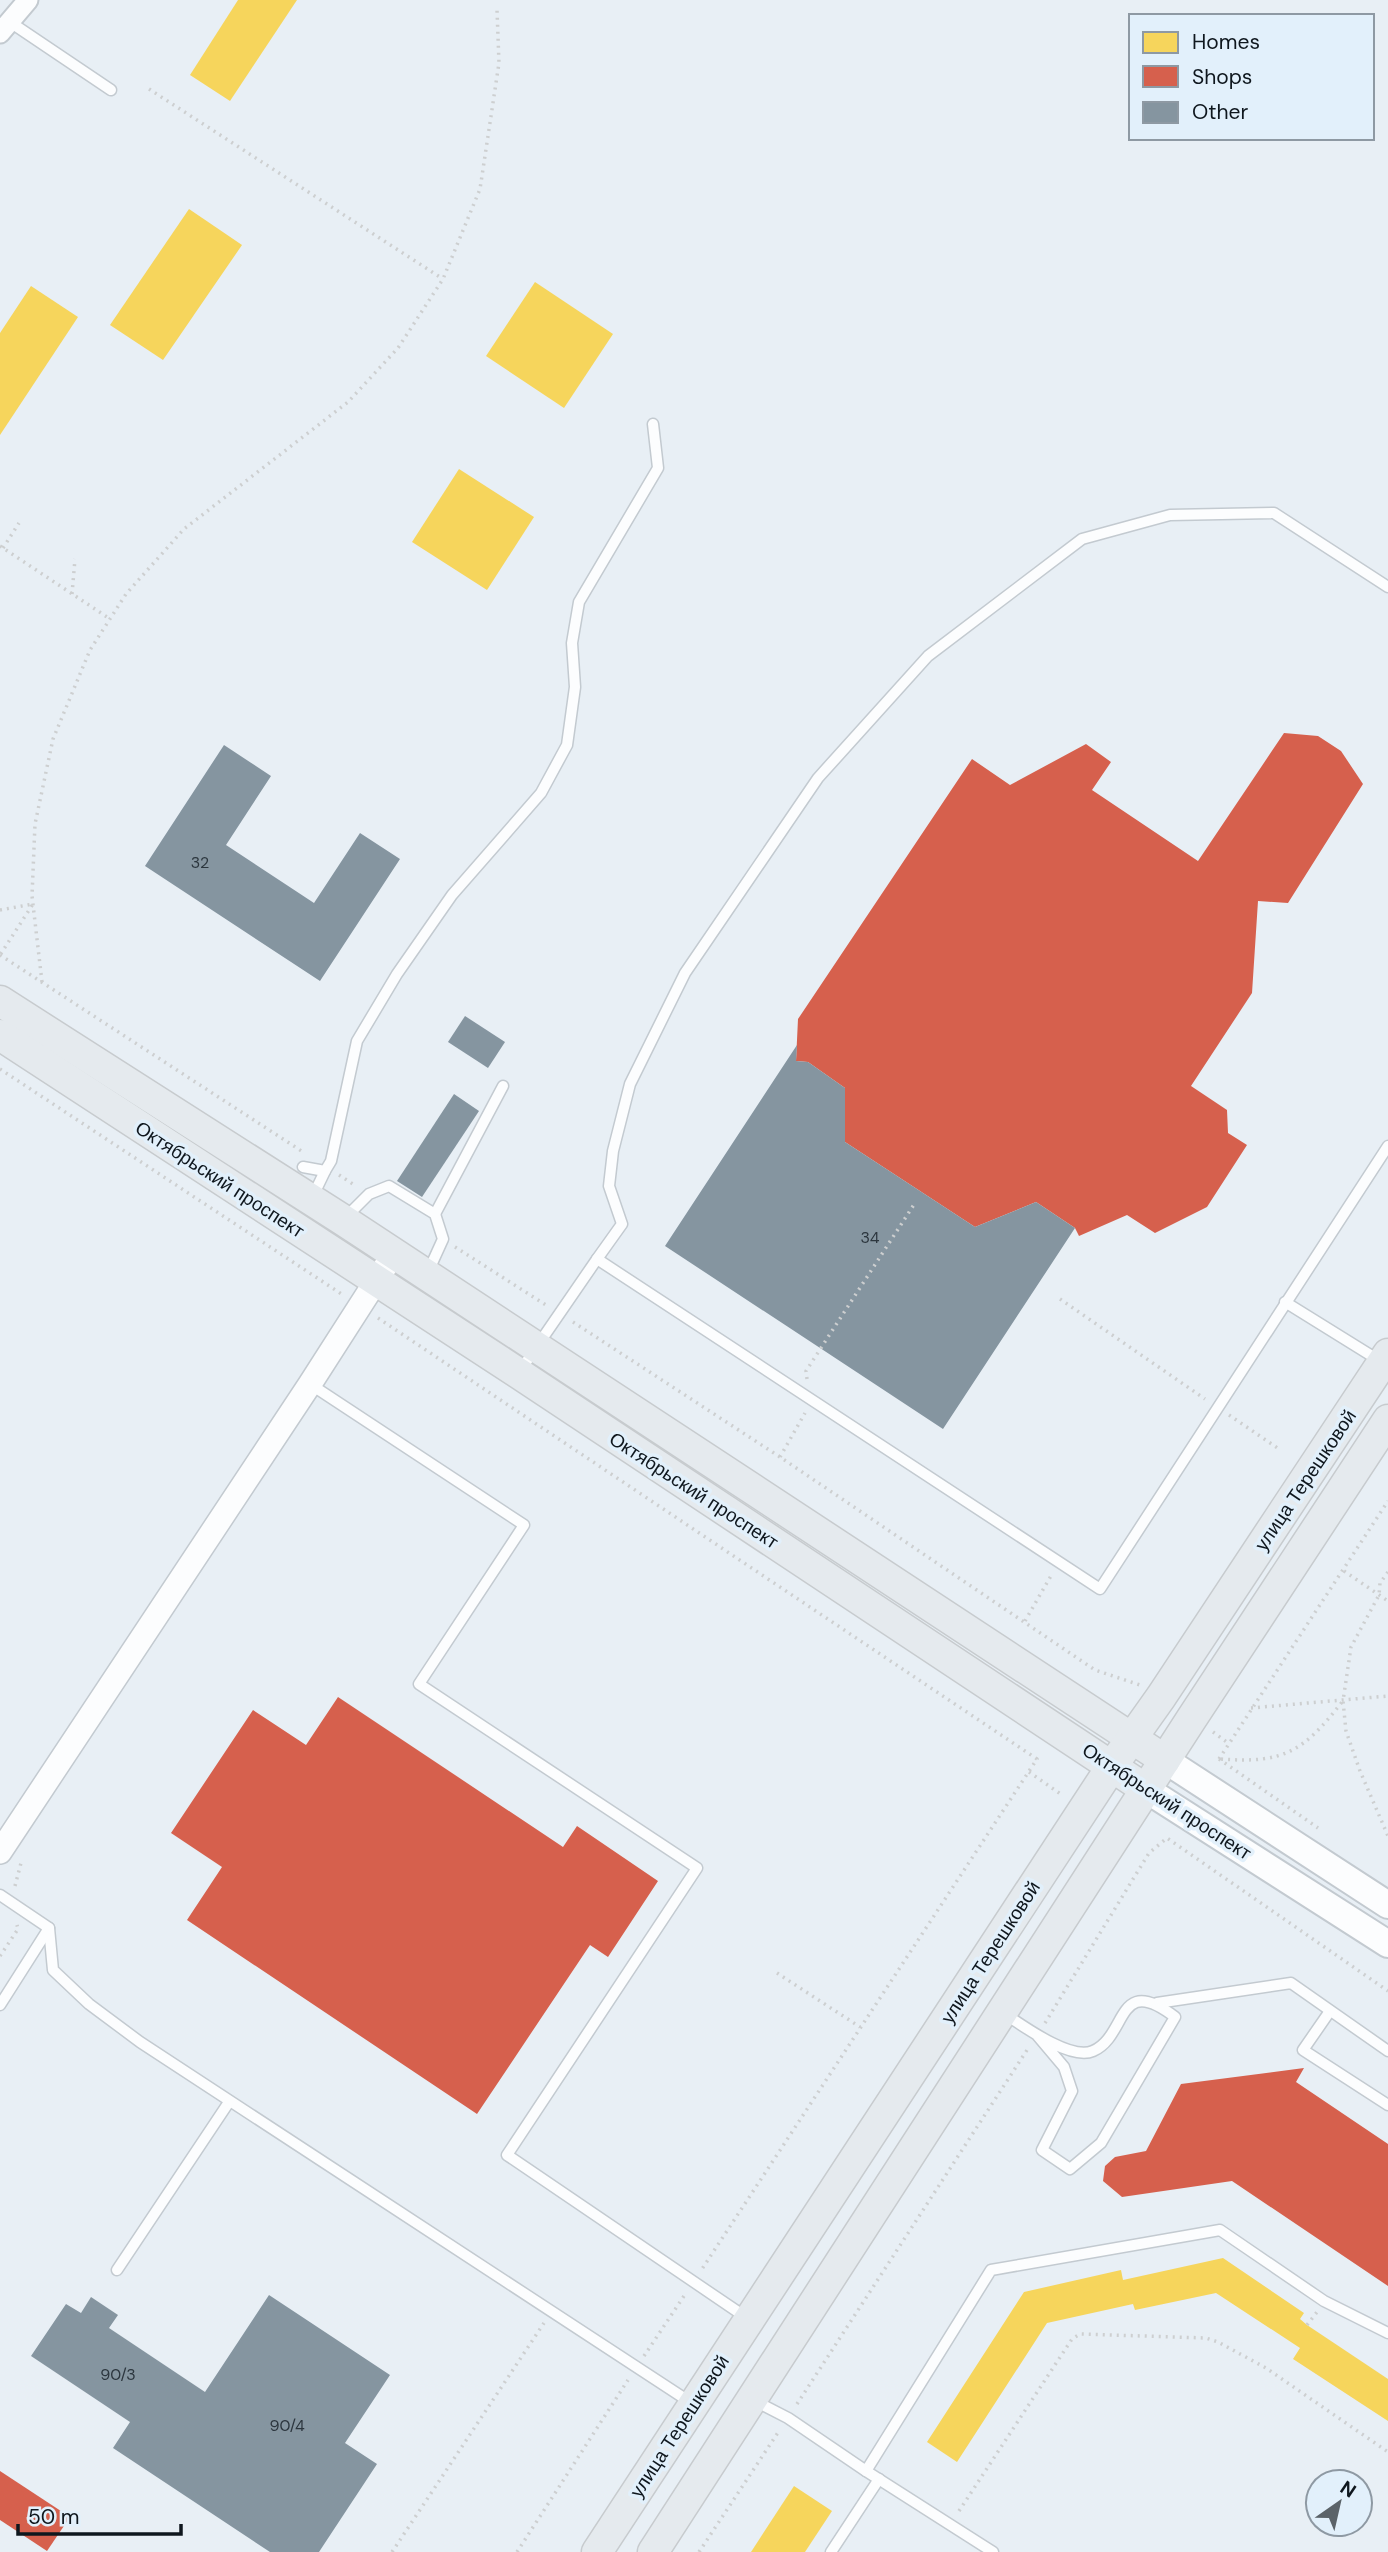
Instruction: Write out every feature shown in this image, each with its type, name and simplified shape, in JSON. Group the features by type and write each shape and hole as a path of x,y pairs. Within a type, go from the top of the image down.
{"main road":[{"name":"Октябрьский проспект","path":"0,1001 343,1220 1388,1905"},
{"name":"Октябрьский проспект","path":"0,1035 518,1373 1147,1790 1388,1944"},
{"name":"улица Терешковой","path":"597,2552 1112,1766 1385,1359"},
{"name":"улица Терешковой","path":"653,2552 1388,1420"}],"street":[{"path":"5,27 28,0"},
{"path":"0,1852 394,1254"}],"lane":[{"path":"5,27 111,90"},
{"path":"311,1200 331,1161 357,1041 397,974 452,895 541,793 567,745 575,687 572,643 579,602 658,468 653,424"},
{"path":"518,1373 622,1224 609,1186 612,1151 630,1084 685,973 818,778 928,656 1082,539 1170,515 1274,513 1388,587"},
{"path":"435,1214 503,1086"},
{"path":"597,1259 1100,1588 1388,1146"},
{"path":"303,1167 325,1171"},
{"path":"343,1220 369,1194 389,1186 435,1214 443,1239 426,1275"},
{"path":"1285,1302 1385,1359"},
{"path":"310,1384 524,1525 419,1684 697,1868 507,2155 749,2320"},
{"path":"0,1895 49,1928"},
{"path":"0,2005 49,1928"},
{"path":"49,1928 53,1970 99,2012 229,2102 694,2404"},
{"path":"1003,2012 1037,2035 1073,2052 1092,2052 1105,2042 1126,2008 1139,2001 1157,2003 1291,1983 1388,2051"},
{"path":"1037,2035 1064,2067 1072,2091 1042,2150 1070,2169 1101,2143 1175,2017 1157,2003"},
{"path":"1330,2011 1303,2050 1388,2105"},
{"path":"117,2270 229,2102"},
{"path":"866,2471 991,2270 1220,2230 1324,2301 1388,2333"},
{"path":"752,2399 788,2418 993,2552"},
{"path":"831,2552 879,2479"}],"path":[{"path":"42,982 33,904 35,824 53,739 90,650 126,594 184,529 348,402 398,348 443,279 480,189 499,63 498,10"},
{"path":"149,89 443,279"},
{"path":"19,523 1,547 110,619"},
{"path":"72,594 75,559"},
{"path":"0,910 33,904"},
{"path":"33,904 0,955 310,1157"},
{"path":"0,1069 360,1306 1037,1759 517,2552"},
{"path":"780,1457 811,1401 806,1371 915,1203"},
{"path":"1060,1299 1279,1449"},
{"path":"802,1472 1025,1620 1095,1670 1142,1685"},
{"path":"1219,1759 1388,1500"},
{"path":"1025,1620 1058,1562"},
{"path":"1344,1571 1388,1601"},
{"path":"1388,1572 1380,1583 1379,1595 1351,1647 1343,1701 1346,1731 1388,1836"},
{"path":"1251,1709 1388,1696"},
{"path":"1219,1759 1254,1762 1295,1751 1326,1723 1343,1701"},
{"path":"1206,1728 1228,1743"},
{"path":"1219,1759 1321,1830"},
{"path":"1028,1772 1062,1795"},
{"path":"699,2552 1037,2035 1149,1853 1167,1838 1388,1991"},
{"path":"777,1973 860,2028"},
{"path":"392,2552 552,2312"},
{"path":"950,2524 1072,2339 1080,2334 1206,2338 1218,2342 1266,2368 1388,2452"}],"building: Homes":[{"path":"238,0 297,0 230,101 190,75"},
{"path":"189,209 242,245 163,360 110,325"},
{"path":"535,282 613,334 564,408 486,356"},
{"path":"31,286 78,317 0,435 0,333"},
{"path":"459,469 534,517 487,590 412,542"},
{"path":"1223,2258 1304,2313 1300,2319 1307,2325 1388,2379 1388,2421 1293,2359 1300,2348 1216,2293 1135,2310 1133,2304 1047,2323 957,2462 927,2442 1024,2292 1121,2270 1123,2280"},
{"path":"794,2486 832,2511 805,2552 751,2552"}],"building: Shops":[{"path":"1284,733 1318,736 1341,751 1363,784 1288,903 1258,901 1252,993 1191,1086 1227,1110 1228,1133 1247,1145 1207,1207 1155,1233 1127,1215 1079,1236 1075,1228 1036,1202 975,1227 845,1142 845,1088 808,1062 796,1061 798,1019 972,759 1010,785 1086,744 1111,762 1092,790 1198,861"},
{"path":"338,1697 563,1847 577,1826 658,1881 608,1957 590,1945 477,2114 187,1920 222,1867 171,1833 253,1710 306,1745"},
{"path":"1304,2068 1296,2082 1388,2144 1388,2286 1232,2181 1122,2197 1103,2181 1105,2166 1115,2157 1146,2151 1181,2084"},
{"path":"0,2471 70,2517 47,2551 0,2520"}],"building: Other":[{"path":"224,745 271,776 226,845 314,903 360,833 400,859 320,981 145,866"},
{"path":"465,1016 505,1042 488,1068 448,1042"},
{"path":"797,1045 796,1061 808,1062 845,1088 845,1142 975,1227 1036,1202 1075,1228 943,1429 665,1246"},
{"path":"454,1094 479,1111 422,1197 397,1181"},
{"path":"269,2295 390,2375 345,2443 377,2464 319,2552 270,2552 113,2448 130,2422 31,2356 66,2304 81,2313 91,2297 118,2315 109,2328 205,2392"}]}
